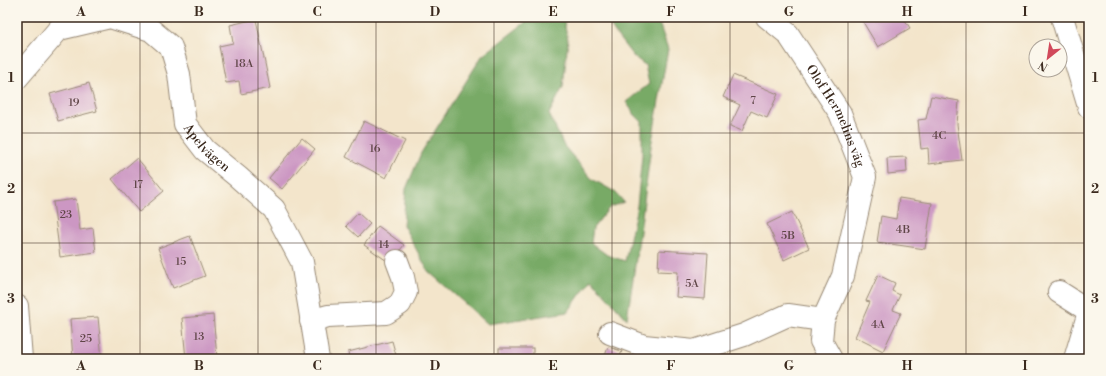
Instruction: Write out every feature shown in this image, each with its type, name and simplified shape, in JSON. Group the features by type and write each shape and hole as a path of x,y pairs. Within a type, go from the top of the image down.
{"street":[{"name":"Apelvägen","path":"17,78 59,29 110,17 151,30 171,47 179,74 185,124 205,150 274,209 302,262 318,359"},
{"name":"Olof Hermelins väg","path":"767,17 788,34 840,113 866,177 843,276 823,320 821,341 831,359"},
{"path":"1062,17 1089,107"},
{"path":"311,321 328,316 386,313 400,304 406,292 403,277 397,261"},
{"path":"1060,292 1089,312 1074,359"},
{"path":"17,306 21,359"},
{"path":"610,333 644,346 694,351 744,335 788,315 823,320"}],"green space":[{"path":"527,17 563,17 568,40 563,87 549,114 564,146 592,179 615,192 624,202 610,207 593,228 591,243 607,255 625,261 637,206 642,155 642,122 626,102 649,84 645,65 633,56 615,33 605,17 657,17 668,49 651,147 627,319 591,279 568,312 488,324 428,271 403,225 406,189 421,153 482,56 527,21"}],"building":[{"path":"860,17 903,17 910,28 878,47"},
{"path":"256,19 270,88 241,94 239,81 226,83 219,46 233,43 230,25"},
{"path":"733,75 778,94 767,118 751,111 742,131 730,126 740,105 723,97"},
{"path":"89,83 97,111 58,121 50,94"},
{"path":"931,96 959,101 957,124 962,160 929,164 928,148 921,149 918,120 926,119"},
{"path":"364,121 405,141 386,178 346,157"},
{"path":"302,138 315,149 282,189 269,178"},
{"path":"906,157 907,172 888,174 887,158"},
{"path":"137,158 164,191 139,212 112,179"},
{"path":"899,198 932,203 925,249 877,242 881,216 896,219"},
{"path":"76,199 80,230 93,228 96,252 60,257 53,202"},
{"path":"792,212 809,248 784,260 767,224"},
{"path":"358,213 370,224 358,237 346,226"},
{"path":"378,226 404,245 390,263 364,245"},
{"path":"190,236 205,276 173,288 158,248"},
{"path":"659,250 708,253 705,299 676,297 678,272 658,271"},
{"path":"878,275 895,283 892,291 900,295 893,310 901,313 883,351 855,337 870,302 866,301"},
{"path":"213,315 217,357 186,359 182,318"},
{"path":"98,317 102,359 73,359 70,319"},
{"path":"392,341 397,359 349,359 348,352"},
{"path":"608,347 622,351 619,359 604,359"},
{"path":"499,348 533,348 533,359 499,359"}]}
